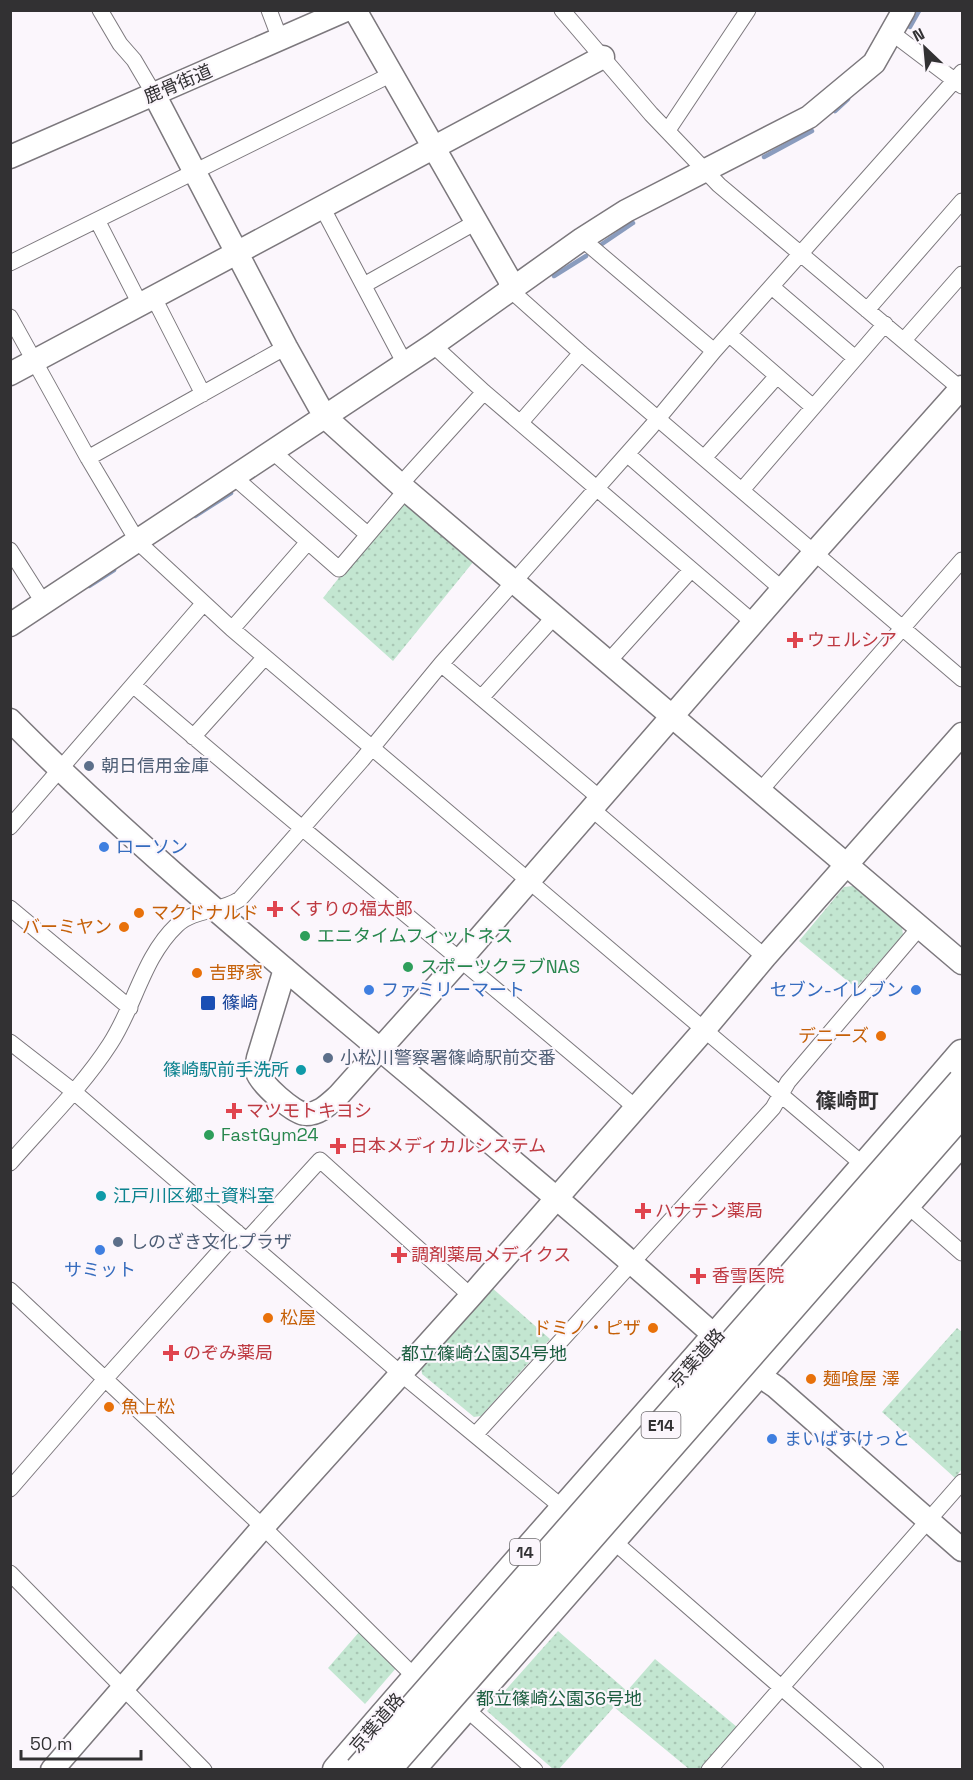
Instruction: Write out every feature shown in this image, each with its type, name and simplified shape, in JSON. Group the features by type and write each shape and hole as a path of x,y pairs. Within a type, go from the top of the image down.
{"highway":[{"name":"京葉道路","path":"337,1770 563,1508 866,1167 963,1054"},
{"name":"京葉道路","path":"359,1770 963,1082"},
{"name":"京葉道路","path":"386,1770 963,1112"},
{"path":"410,1770 963,1140"}],"street":[{"path":"100,10 154,94 325,417 403,488 963,963"},
{"path":"269,10 280,39"},
{"name":"鹿骨街道","path":"10,157 346,10"},
{"path":"355,10 516,295 963,679"},
{"path":"285,969 256,1065 257,1073 262,1082 294,1110 300,1114 308,1114 325,1108 380,1049 597,805 814,553 962,388 719,185 651,114 562,10"},
{"path":"668,130 748,10"},
{"path":"10,625 138,542 404,362 433,345 582,239 626,211 809,117 874,63 904,10"},
{"path":"10,1163 110,1045 160,944 178,924 187,918 229,905 240,899 302,830 441,664 658,419 714,351 960,79 892,33"},
{"path":"10,374 603,57"},
{"path":"10,263 392,74"},
{"path":"867,310 963,201"},
{"path":"322,207 404,362"},
{"path":"97,220 203,394"},
{"path":"364,285 476,222"},
{"path":"582,239 714,351"},
{"path":"904,340 963,274"},
{"path":"772,287 855,358"},
{"path":"10,317 88,458 138,542 232,629 866,1167"},
{"path":"742,490 885,324"},
{"path":"730,335 813,407"},
{"path":"433,345 484,392 522,422 754,623"},
{"path":"88,458 286,347"},
{"path":"522,422 581,353"},
{"path":"705,458 777,376"},
{"path":"234,477 339,569 403,488 484,392"},
{"path":"272,452 367,534"},
{"path":"627,454 783,590"},
{"path":"232,629 308,542"},
{"path":"10,549 43,602"},
{"path":"760,791 963,560"},
{"path":"608,662 691,570"},
{"path":"10,827 203,604"},
{"path":"481,698 554,617"},
{"path":"193,737 265,657"},
{"path":"441,664 765,957"},
{"path":"133,685 302,830 461,959 635,1107"},
{"path":"10,720 60,770 215,909 632,1264 757,1374 776,1387 963,1550"},
{"path":"52,1770 123,1686 471,1296 765,957 963,734"},
{"path":"10,908 130,1008"},
{"path":"475,1435 773,1108 788,1082 920,927"},
{"path":"10,1042 73,1091 400,1373 563,1508"},
{"path":"10,1489 106,1378 320,1160 471,1296"},
{"path":"906,1204 963,1253"},
{"path":"10,1290 263,1527 416,1678"},
{"path":"709,1770 963,1482"},
{"path":"611,1539 876,1770"},
{"path":"10,1573 204,1770"},
{"path":"464,1707 535,1770"}],"green space":[{"path":"404,495 478,556 393,661 323,598"},
{"path":"853,886 902,927 903,935 856,988 799,941 844,887"},
{"name":"都立篠崎公園34号地","path":"490,1286 550,1339 481,1416 474,1417 422,1374 421,1366"},
{"path":"957,1328 962,1332 962,1469 955,1478 882,1412"},
{"path":"360,1631 397,1667 365,1704 328,1668"},
{"name":"都立篠崎公園36号地","path":"558,1631 627,1691 655,1659 737,1727 700,1769 689,1769 614,1707 559,1769 553,1769 487,1711"}],"waterway":[{"path":"910,27 919,11"},
{"path":"835,111 848,99"},
{"path":"764,157 812,131"},
{"path":"602,244 633,223"},
{"path":"554,276 586,256"},
{"path":"195,516 231,493"},
{"path":"89,586 114,570"}],"place":[{"name":"ウェルシア","path":"795,640"},
{"name":"朝日信用金庫","path":"89,766"},
{"name":"ローソン","path":"104,847"},
{"name":"くすりの福太郎","path":"275,909"},
{"name":"マクドナルド","path":"139,913"},
{"name":"バーミヤン","path":"124,927"},
{"name":"エニタイムフィットネス","path":"305,936"},
{"name":"スポーツクラブNAS","path":"408,967"},
{"name":"吉野家","path":"197,973"},
{"name":"ファミリーマート","path":"369,990"},
{"name":"セブン-イレブン","path":"916,990"},
{"name":"篠崎","path":"208,1003"},
{"name":"デニーズ","path":"881,1036"},
{"name":"小松川警察署篠崎駅前交番","path":"328,1058"},
{"name":"篠崎駅前手洗所","path":"301,1070"},
{"name":"マツモトキヨシ","path":"234,1111"},
{"name":"FastGym24","path":"209,1135"},
{"name":"日本メディカルシステム","path":"338,1146"},
{"name":"江戸川区郷土資料室","path":"101,1196"},
{"name":"ハナテン薬局","path":"643,1211"},
{"name":"しのざき文化プラザ","path":"118,1242"},
{"name":"サミット","path":"100,1250"},
{"name":"調剤薬局メディクス","path":"399,1255"},
{"name":"香雪医院","path":"698,1276"},
{"name":"松屋","path":"268,1318"},
{"name":"ドミノ・ピザ","path":"653,1328"},
{"name":"のぞみ薬局","path":"171,1353"},
{"name":"麺喰屋 澤","path":"811,1379"},
{"name":"魚上松","path":"109,1407"},
{"name":"まいばすけっと","path":"772,1439"}],"district":[{"name":"篠崎町","path":"847,1101"}]}
